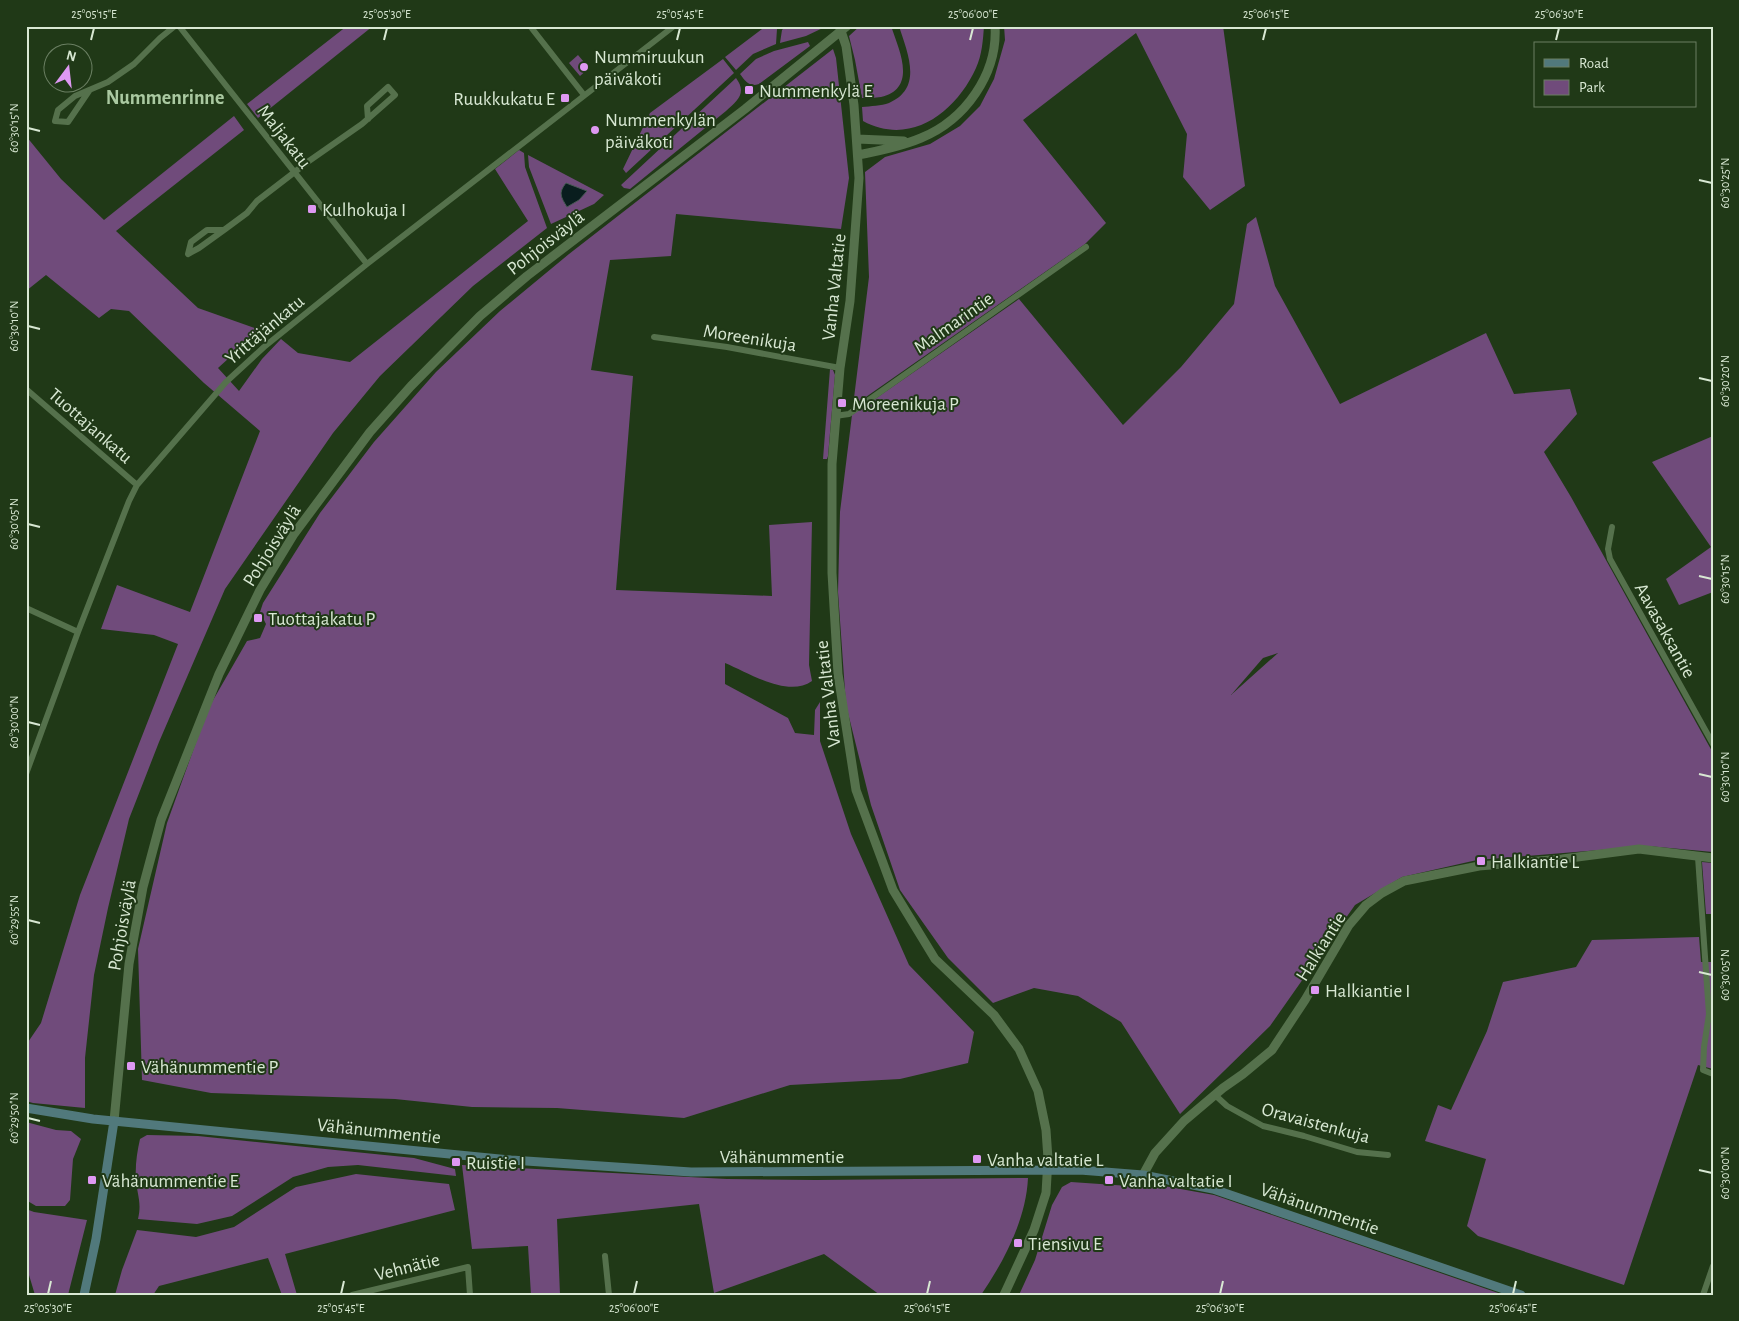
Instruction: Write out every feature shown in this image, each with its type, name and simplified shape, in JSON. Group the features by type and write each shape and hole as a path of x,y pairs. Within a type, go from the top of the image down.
{"main road":[{"name":"Vähänummentie","path":"26,1108 114,1121 511,1160 691,1172 1080,1170 1143,1175 1213,1189 1521,1295"},
{"name":"Pohjoisväylä","path":"84,1295 98,1224 114,1121"}],"street":[{"path":"92,90 108,82 134,64 175,26"},
{"name":"Maljakatu","path":"179,26 367,264"},
{"path":"530,26 584,96"},
{"name":"Yrittäjänkatu","path":"26,774 78,632 137,485 231,377 264,347 367,264 674,26"},
{"name":"Vanha Valtatie","path":"840,26 846,46 854,104 858,155 858,208 850,301 835,416 832,464 832,582 838,674 856,790 893,890 935,959 994,1015 1020,1049 1038,1091 1046,1130 1048,1170 1046,1193 1034,1230 1004,1295"},
{"name":"Pohjoisväylä","path":"114,1121 129,964 143,887 161,820 219,674 260,590 294,534 370,432 411,386 480,316 527,276 745,109 847,26"},
{"path":"858,155 922,138 938,130 965,108 985,79 995,47 995,26"},
{"path":"224,230 207,230 191,242 188,254 199,248 224,230 247,213 257,201 294,172 368,119 395,94 388,87 367,106 368,119"},
{"path":"89,91 68,122 55,121 58,110 75,96 89,91"},
{"path":"857,140 896,141 922,138"},
{"name":"Malmarintie","path":"835,416 849,414 1086,247"},
{"name":"Moreenikuja","path":"654,337 736,349 840,368"},
{"name":"Tuottajankatu","path":"26,388 137,485"},
{"name":"Aavasaksantie","path":"1612,527 1608,549 1610,559 1713,744"},
{"path":"26,608 78,632"},
{"name":"Halkiantie","path":"1143,1175 1155,1153 1184,1121 1272,1050 1305,1000 1349,925 1366,905 1404,880 1479,866 1562,859 1639,849 1713,858"},
{"path":"1698,857 1709,1014 1703,1070 1713,1074"},
{"name":"Oravaistenkuja","path":"1214,1095 1226,1106 1263,1126 1357,1152 1388,1155"},
{"path":"605,1256 609,1295"},
{"path":"1703,1295 1713,1266"},
{"name":"Vehnätie","path":"352,1295 468,1267 470,1295"}],"green space":[{"path":"347,26 373,26 258,118 247,104"},
{"path":"766,26 780,26 777,29 776,44 753,54 736,70 725,57"},
{"path":"786,26 827,26 806,36 780,43 782,30"},
{"path":"860,26 891,26 898,46 903,67 903,77 899,85 892,92 881,97 862,98 849,36"},
{"path":"899,26 984,26 978,63 957,98 930,121 915,127 898,130 881,128 863,121 862,107 889,103 900,96 906,88 910,79 909,58"},
{"path":"1004,26 1223,26 1245,186 1210,210 1183,177 1187,134 1136,33 1023,120 1106,223 1085,244 853,406 869,277 865,172 885,157 930,144 960,126 980,106 994,79 1005,40"},
{"path":"808,42 810,46 759,84 753,85 748,83 740,74 756,59 774,51"},
{"path":"833,49 836,58 849,178 841,229 676,214 671,256 610,260 591,370 633,376 616,590 772,596 769,525 812,522 809,665 812,681 802,686 780,685 757,678 725,663 725,684 788,718 795,733 814,735 815,710 820,702 820,741 851,834 909,965 974,1032 968,1063 900,1079 790,1085 684,1118 557,1108 472,1107 395,1099 211,1093 142,1080 138,949 167,823 208,709 247,641 260,638 266,624 260,612 263,603 320,513 374,442 436,372 500,311 569,254"},
{"path":"578,55 589,68 580,76 569,63"},
{"path":"723,59 734,73 626,173 623,169 650,113"},
{"path":"736,78 741,92 740,96 730,107 630,189 624,188 621,185"},
{"path":"234,116 244,130 116,231 198,308 260,330 218,368 239,391 262,359 281,339 298,353 350,362 528,221 495,169 519,150 524,153 525,167 547,228 473,286 380,376 333,433 225,589 159,742 129,819 94,975 85,1058 85,1108 33,1103 26,1101 26,1045 41,1023 80,895 178,644 154,635 101,629 117,585 190,612 260,431 204,383 129,311 111,309 99,318 46,275 26,291 26,136 61,179 104,220"},
{"path":"528,155 604,195 594,204 551,224 529,167"},
{"path":"1256,217 1275,286 1340,404 1486,333 1514,394 1570,389 1577,414 1544,452 1571,497 1713,753 1713,852 1648,846 1477,860 1402,877 1355,905 1270,1026 1180,1114 1121,1022 1078,996 1034,988 993,1003 948,958 900,890 871,805 846,705 838,592 840,512 852,415 1019,299 1123,425 1181,367 1234,304 1247,224","holes":["1278,653 1231,695 1263,658"]},
{"path":"830,369 833,370 835,375 828,456 827,459 823,459"},
{"path":"1713,436 1713,592 1679,605 1666,579 1711,547 1652,462"},
{"path":"1702,862 1713,863 1713,914 1706,914"},
{"path":"1699,937 1701,962 1713,962 1713,1069 1698,1065 1624,1285 1478,1236 1467,1226 1486,1159 1425,1141 1438,1105 1451,1110 1487,1031 1503,982 1576,967 1592,940"},
{"path":"26,1122 56,1130 71,1131 81,1139 73,1159 70,1200 65,1206 36,1206 26,1200"},
{"path":"147,1135 198,1136 414,1158 455,1169 456,1176 358,1165 328,1167 293,1177 232,1216 197,1224 138,1219 140,1208 136,1179 136,1159 140,1139"},
{"path":"462,1165 727,1179 1028,1178 1023,1209 1012,1240 998,1268 981,1295 880,1295 824,1254 714,1293 699,1204 557,1219 560,1295 531,1295 528,1246 472,1249"},
{"path":"356,1174 449,1184 455,1210 285,1254 297,1295 282,1295 268,1258 159,1286 153,1295 115,1295 137,1230 196,1237 234,1227 296,1187"},
{"path":"1071,1182 1129,1186 1147,1183 1214,1195 1504,1295 1019,1295 1035,1260 1052,1205 1062,1187"},
{"path":"26,1209 34,1212 87,1220 68,1295 35,1295 26,1265"}],"water":[{"path":"566,183 587,191 579,200 567,207 561,195"}],"place":[{"name":"Nummiruukun päiväkoti","path":"584,67"},
{"name":"Nummenkylä E","path":"749,90"},
{"name":"Ruukkukatu E","path":"565,98"},
{"name":"Nummenkylän päiväkoti","path":"595,130"},
{"name":"Kulhokuja I","path":"312,209"},
{"name":"Moreenikuja P","path":"842,403"},
{"name":"Tuottajakatu P","path":"258,618"},
{"name":"Halkiantie L","path":"1481,861"},
{"name":"Halkiantie I","path":"1315,990"},
{"name":"Vähänummentie P","path":"131,1066"},
{"name":"Vanha valtatie L","path":"977,1159"},
{"name":"Ruistie I","path":"456,1162"},
{"name":"Vähänummentie E","path":"92,1180"},
{"name":"Vanha valtatie I","path":"1109,1180"},
{"name":"Tiensivu E","path":"1018,1243"}],"district":[{"name":"Nummenrinne","path":"165,97"}]}
